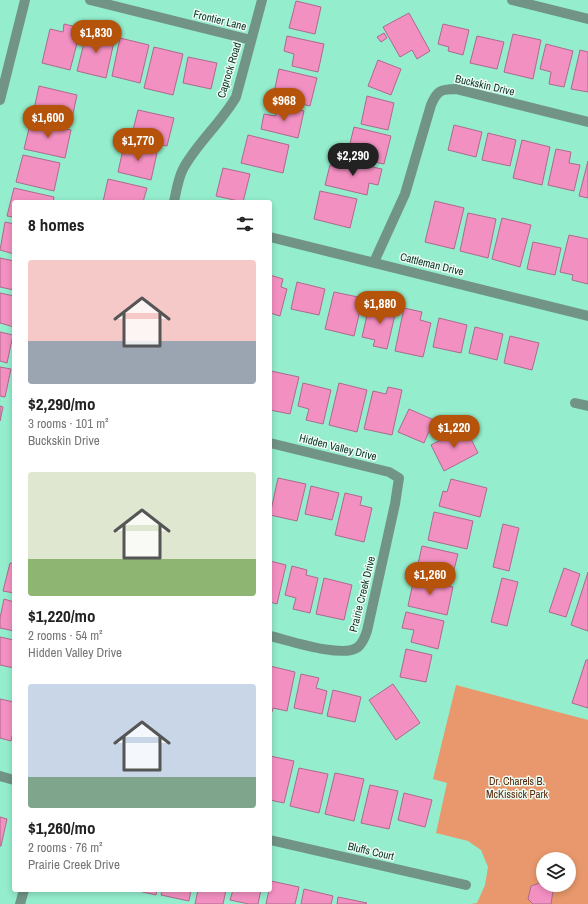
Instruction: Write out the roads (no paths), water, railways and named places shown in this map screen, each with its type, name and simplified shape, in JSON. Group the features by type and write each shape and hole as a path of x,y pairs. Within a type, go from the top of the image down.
{"street":[{"path":"0,100 25,0"},
{"name":"Frontier Lane","path":"90,0 251,40"},
{"name":"Caprock Road","path":"174,200 182,170 220,118 229,109 236,97 262,0"},
{"path":"512,0 588,19"},
{"name":"Buckskin Drive","path":"374,262 405,194 431,105 435,96 441,90 456,89 588,122"},
{"name":"Cattleman Drive","path":"272,237 588,316"},
{"path":"575,403 588,406"},
{"name":"Hidden Valley Drive","path":"272,443 389,472 399,478"},
{"name":"Prairie Creek Drive","path":"272,637 320,649 336,651 349,651 357,648 362,642 367,631 392,519 399,478"},
{"path":"0,776 12,779"},
{"name":"Bluffs Court","path":"272,840 466,885"},
{"path":"20,904 23,892"}],"park label":[{"name":"Dr. Charels B. McKissick Park","path":"517,787"}]}
